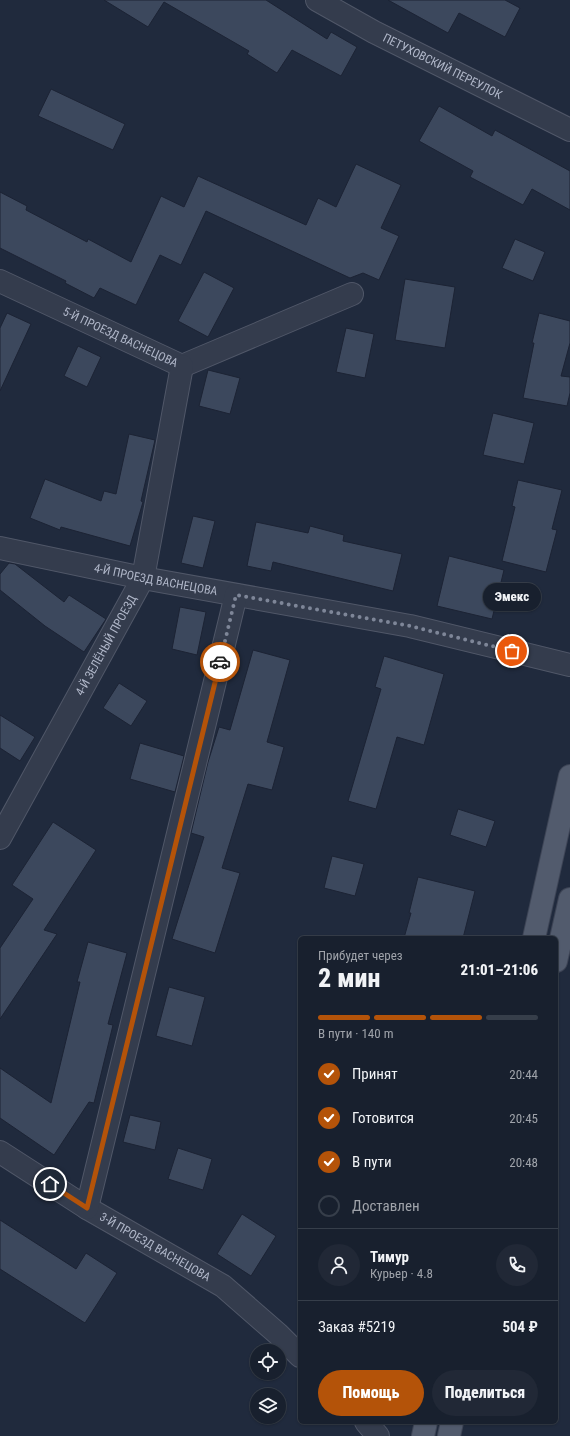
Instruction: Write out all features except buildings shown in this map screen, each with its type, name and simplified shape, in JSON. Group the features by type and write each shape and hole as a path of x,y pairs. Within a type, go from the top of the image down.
{"main road":[{"path":"534,936 570,776"},
{"path":"558,952 570,899"},
{"path":"423,1436 426,1424"},
{"path":"449,1436 452,1424"}],"street":[{"name":"ПЕТУХОВСКИЙ ПЕРЕУЛОК","path":"317,0 374,32 570,130"},
{"name":"5-Й ПРОЕЗД ВАСНЕЦОВА","path":"0,281 182,366 352,294"},
{"name":"4-Й ЗЕЛЁНЫЙ ПРОЕЗД","path":"0,838 143,578 182,366"},
{"name":"4-Й ПРОЕЗД ВАСНЕЦОВА","path":"0,548 143,578 410,626 570,665"},
{"path":"87,1208 236,595"},
{"name":"3-Й ПРОЕЗД ВАСНЕЦОВА","path":"0,1152 87,1208 223,1286 278,1334 298,1354"},
{"path":"368,1424 378,1436"}],"way so far":[{"path":"220,662 236,595 410,626 512,651"}],"place":[{"name":"Эмекс","path":"512,651"}],"route":[{"path":"50,1184 87,1208 220,662"}]}
